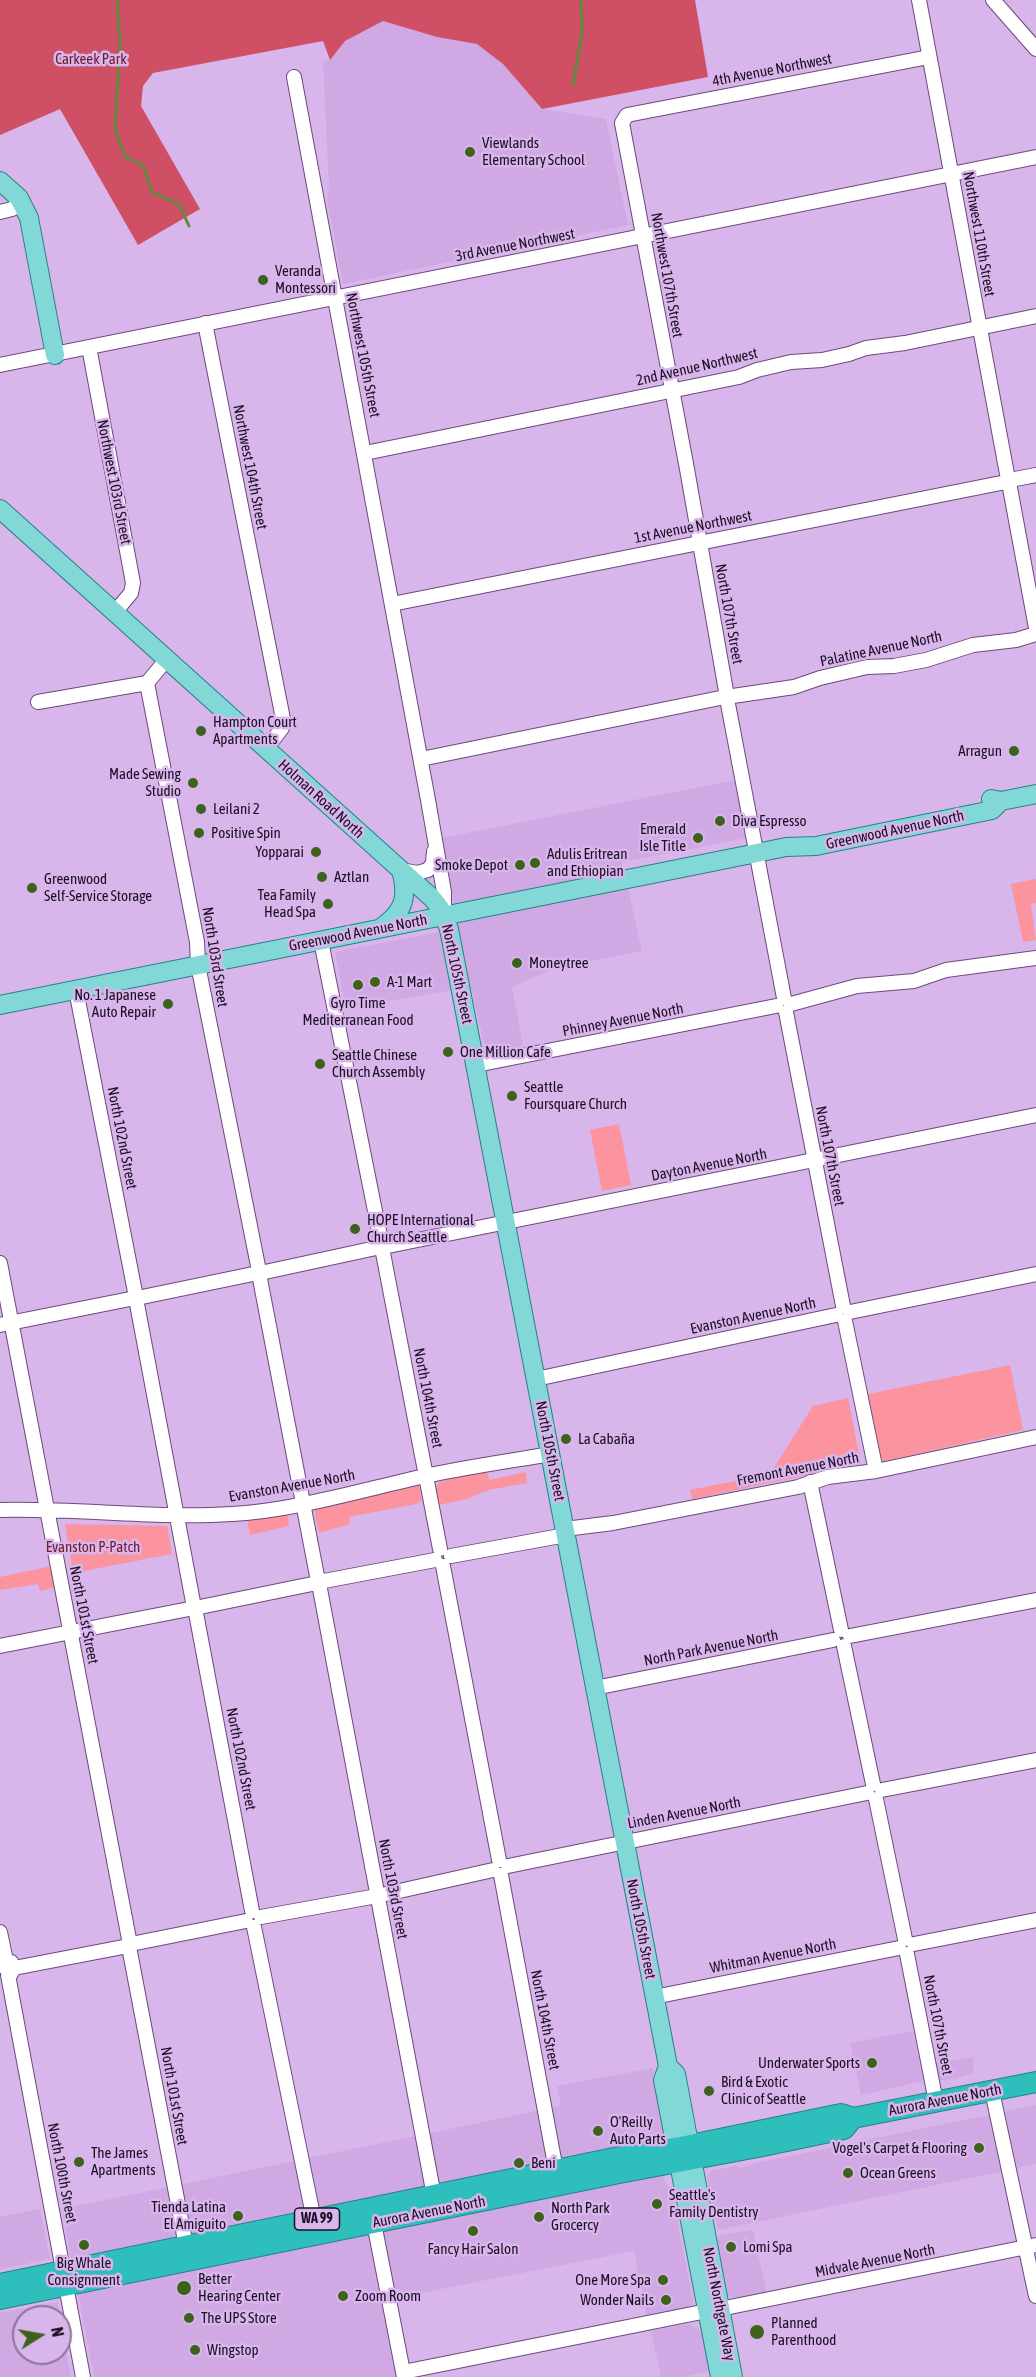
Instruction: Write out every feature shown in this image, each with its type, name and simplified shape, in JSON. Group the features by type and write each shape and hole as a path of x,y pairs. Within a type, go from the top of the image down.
{"highway":[{"name":"Aurora Avenue North","path":"0,2298 186,2246 556,2170 684,2154 844,2129 853,2118 1036,2082"},
{"name":"Aurora Avenue North","path":"0,2284 65,2278 374,2223 619,2173 684,2154"}],"main road":[{"path":"0,181 21,201 31,223 55,355"},
{"name":"Holman Road North","path":"0,509 432,898 444,916"},
{"name":"Greenwood Avenue North","path":"0,1005 786,847 816,846 992,810 1001,801 1036,794"},
{"path":"378,929 393,919 401,909 404,894 401,870"},
{"name":"North 105th Street","path":"444,916 452,940 477,1065 668,2066 663,2080 684,2154"},
{"name":"North Northgate Way","path":"684,2154 714,2310 733,2377"},
{"name":"North Northgate Way","path":"714,2310 720,2377"}],"street":[{"name":"Northwest 110th Street","path":"919,0 1036,628"},
{"path":"993,0 1036,49"},
{"name":"4th Avenue Northwest","path":"623,119 627,115 929,57"},
{"name":"Northwest 105th Street","path":"294,77 392,604"},
{"name":"Northwest 107th Street","path":"623,119 699,543"},
{"name":"3rd Avenue Northwest","path":"0,365 1036,158"},
{"path":"0,212 9,211 21,201"},
{"name":"2nd Avenue Northwest","path":"365,453 739,377 791,362 822,360 866,348 905,343 1036,316"},
{"name":"Northwest 104th Street","path":"205,323 283,719 282,728 266,749"},
{"name":"Northwest 103rd Street","path":"89,347 133,583 131,593 115,612"},
{"name":"1st Avenue Northwest","path":"392,604 1036,475"},
{"name":"North 107th Street","path":"699,543 784,1005 843,1314 876,1471"},
{"name":"North 105th Street","path":"392,604 444,892 444,916"},
{"name":"Palatine Avenue North","path":"421,759 727,698 794,687 867,668 926,660 973,645 1016,640 1036,634"},
{"path":"38,702 147,683 167,659"},
{"name":"North 103rd Street","path":"147,683 197,942 198,965 259,1273 434,2196"},
{"name":"North 105th Street","path":"401,870 422,873 430,868 434,860 434,837"},
{"name":"North 104th Street","path":"321,941 442,1558 556,2170"},
{"name":"Phinney Avenue North","path":"477,1065 784,1005 857,986 914,981 946,970 1036,958"},
{"name":"North 102nd Street","path":"76,990 253,1919 314,2220"},
{"name":"Dayton Avenue North","path":"6,1324 1036,1115"},
{"name":"North 101st Street","path":"0,1263 6,1324 47,1509 186,2246"},
{"name":"Evanston Avenue North","path":"536,1379 1036,1274"},
{"name":"Fremont Avenue North","path":"0,1646 798,1486 828,1477 876,1471 1036,1437"},
{"name":"Evanston Avenue North","path":"0,1510 47,1509 112,1515 178,1516 252,1512 426,1476 550,1454"},
{"name":"North 107th Street","path":"810,1482 936,2102"},
{"name":"North Park Avenue North","path":"595,1688 1036,1600"},
{"name":"Linden Avenue North","path":"4,1969 377,1896 625,1842 1036,1760"},
{"name":"Whitman Avenue North","path":"654,1997 1036,1920"},
{"name":"North 100th Street","path":"0,1932 4,1969 83,2377"},
{"path":"992,2091 1031,2247 1036,2296"},
{"path":"374,2223 404,2374"},
{"name":"Midvale Avenue North","path":"404,2374 1031,2247"}],"shaded area":[{"name":"Viewlands Elementary School","path":"383,21 437,37 477,44 503,64 542,109 606,119 628,225 343,284 327,200 329,185 323,61 330,60 344,41"},
{"path":"736,780 747,838 622,862 642,951 555,968 512,987 523,1046 486,1052 471,987 346,1008 335,952 459,928 441,838"},
{"path":"913,2031 923,2081 861,2095 850,2043"},
{"path":"973,2057 974,2073 948,2080 941,2080 938,2077 935,2063"},
{"path":"653,2068 665,2129 657,2138 665,2183 671,2188 693,2302 691,2308 648,2323 634,2251 395,2298 375,2199 71,2260 62,2209 561,2106 557,2086"},
{"path":"1036,2105 1036,2164 1017,2168 1005,2111"},
{"path":"989,2115 996,2132 1004,2171 718,2230 707,2177 711,2171 736,2166 741,2168 755,2163"},
{"path":"40,2209 50,2259 0,2269 0,2217"},
{"path":"753,2230 767,2295 737,2299 725,2295 715,2238 719,2238 719,2235"},
{"path":"371,2233 398,2377 94,2377 78,2293"},
{"path":"57,2302 58,2305 41,2305"},
{"path":"12,2311 12,2365 69,2365 71,2377 0,2377 0,2313"},
{"path":"690,2324 701,2331 710,2371 683,2377 661,2377 651,2331"}],"green space":[{"name":"Carkeek Park","path":"0,0 695,0 708,77 542,109 503,64 477,44 437,37 383,21 345,41 330,60 323,41 153,73 143,86 141,106 200,209 138,245 60,109 0,135"},
{"path":"1036,879 1036,903 1031,904 1036,940 1023,942 1011,884"},
{"path":"619,1124 631,1185 602,1191 590,1130"},
{"path":"1010,1365 1023,1430 881,1462 868,1394"},
{"path":"848,1398 861,1464 692,1499 690,1490 770,1474 813,1406"},
{"path":"487,1470 489,1480 526,1472 527,1483 488,1490 467,1499 438,1505 436,1488 443,1480"},
{"path":"419,1484 422,1503 420,1501 416,1504 349,1517 350,1524 319,1533 314,1509"},
{"path":"288,1515 289,1526 250,1535 247,1520"},
{"name":"Evanston P-Patch","path":"65,1524 167,1526 172,1554 73,1573"},
{"path":"52,1566 56,1587 40,1591 38,1584 0,1590 0,1577"}],"waterway":[{"path":"117,0 120,44 115,129 125,157 143,165 152,192 179,204 189,226"},
{"path":"573,85 582,33 581,0"}],"place":[{"name":"Viewlands Elementary School","path":"470,152"},
{"name":"Veranda Montessori","path":"263,280"},
{"name":"Hampton Court Apartments","path":"201,731"},
{"name":"Arragun","path":"1014,751"},
{"name":"Made Sewing Studio","path":"193,783"},
{"name":"Leilani 2","path":"201,809"},
{"name":"Diva Espresso","path":"720,821"},
{"name":"Positive Spin","path":"199,833"},
{"name":"Emerald Isle Title","path":"698,838"},
{"name":"Yopparai","path":"316,852"},
{"name":"Adulis Eritrean and Ethiopian","path":"535,863"},
{"name":"Smoke Depot","path":"520,865"},
{"name":"Aztlan","path":"322,877"},
{"name":"Greenwood Self-Service Storage","path":"32,888"},
{"name":"Tea Family Head Spa","path":"328,904"},
{"name":"Moneytree","path":"517,963"},
{"name":"A-1 Mart","path":"375,982"},
{"name":"Gyro Time Mediterranean Food","path":"358,985"},
{"name":"No. 1 Japanese Auto Repair","path":"168,1004"},
{"name":"One Million Cafe","path":"448,1052"},
{"name":"Seattle Chinese Church Assembly","path":"320,1064"},
{"name":"Seattle Foursquare Church","path":"512,1096"},
{"name":"HOPE International Church Seattle","path":"355,1229"},
{"name":"La Cabaña","path":"566,1439"},
{"name":"Underwater Sports","path":"872,2063"},
{"name":"Bird & Exotic Clinic of Seattle","path":"709,2091"},
{"name":"O'Reilly Auto Parts","path":"598,2131"},
{"name":"Vogel's Carpet & Flooring","path":"979,2148"},
{"name":"The James Apartments","path":"79,2162"},
{"name":"Beni","path":"519,2163"},
{"name":"Ocean Greens","path":"848,2173"},
{"name":"Seattle's Family Dentistry","path":"657,2204"},
{"name":"Tienda Latina El Amiguito","path":"238,2216"},
{"name":"North Park Grocercy","path":"539,2217"},
{"name":"Fancy Hair Salon","path":"473,2231"},
{"name":"Big Whale Consignment","path":"84,2245"},
{"name":"Lomi Spa","path":"731,2247"},
{"name":"One More Spa","path":"663,2280"},
{"name":"Better Hearing Center","path":"184,2288"},
{"name":"Zoom Room","path":"343,2296"},
{"name":"Wonder Nails","path":"666,2300"},
{"name":"The UPS Store","path":"189,2318"},
{"name":"Planned Parenthood","path":"757,2332"},
{"name":"Wingstop","path":"195,2350"}]}
